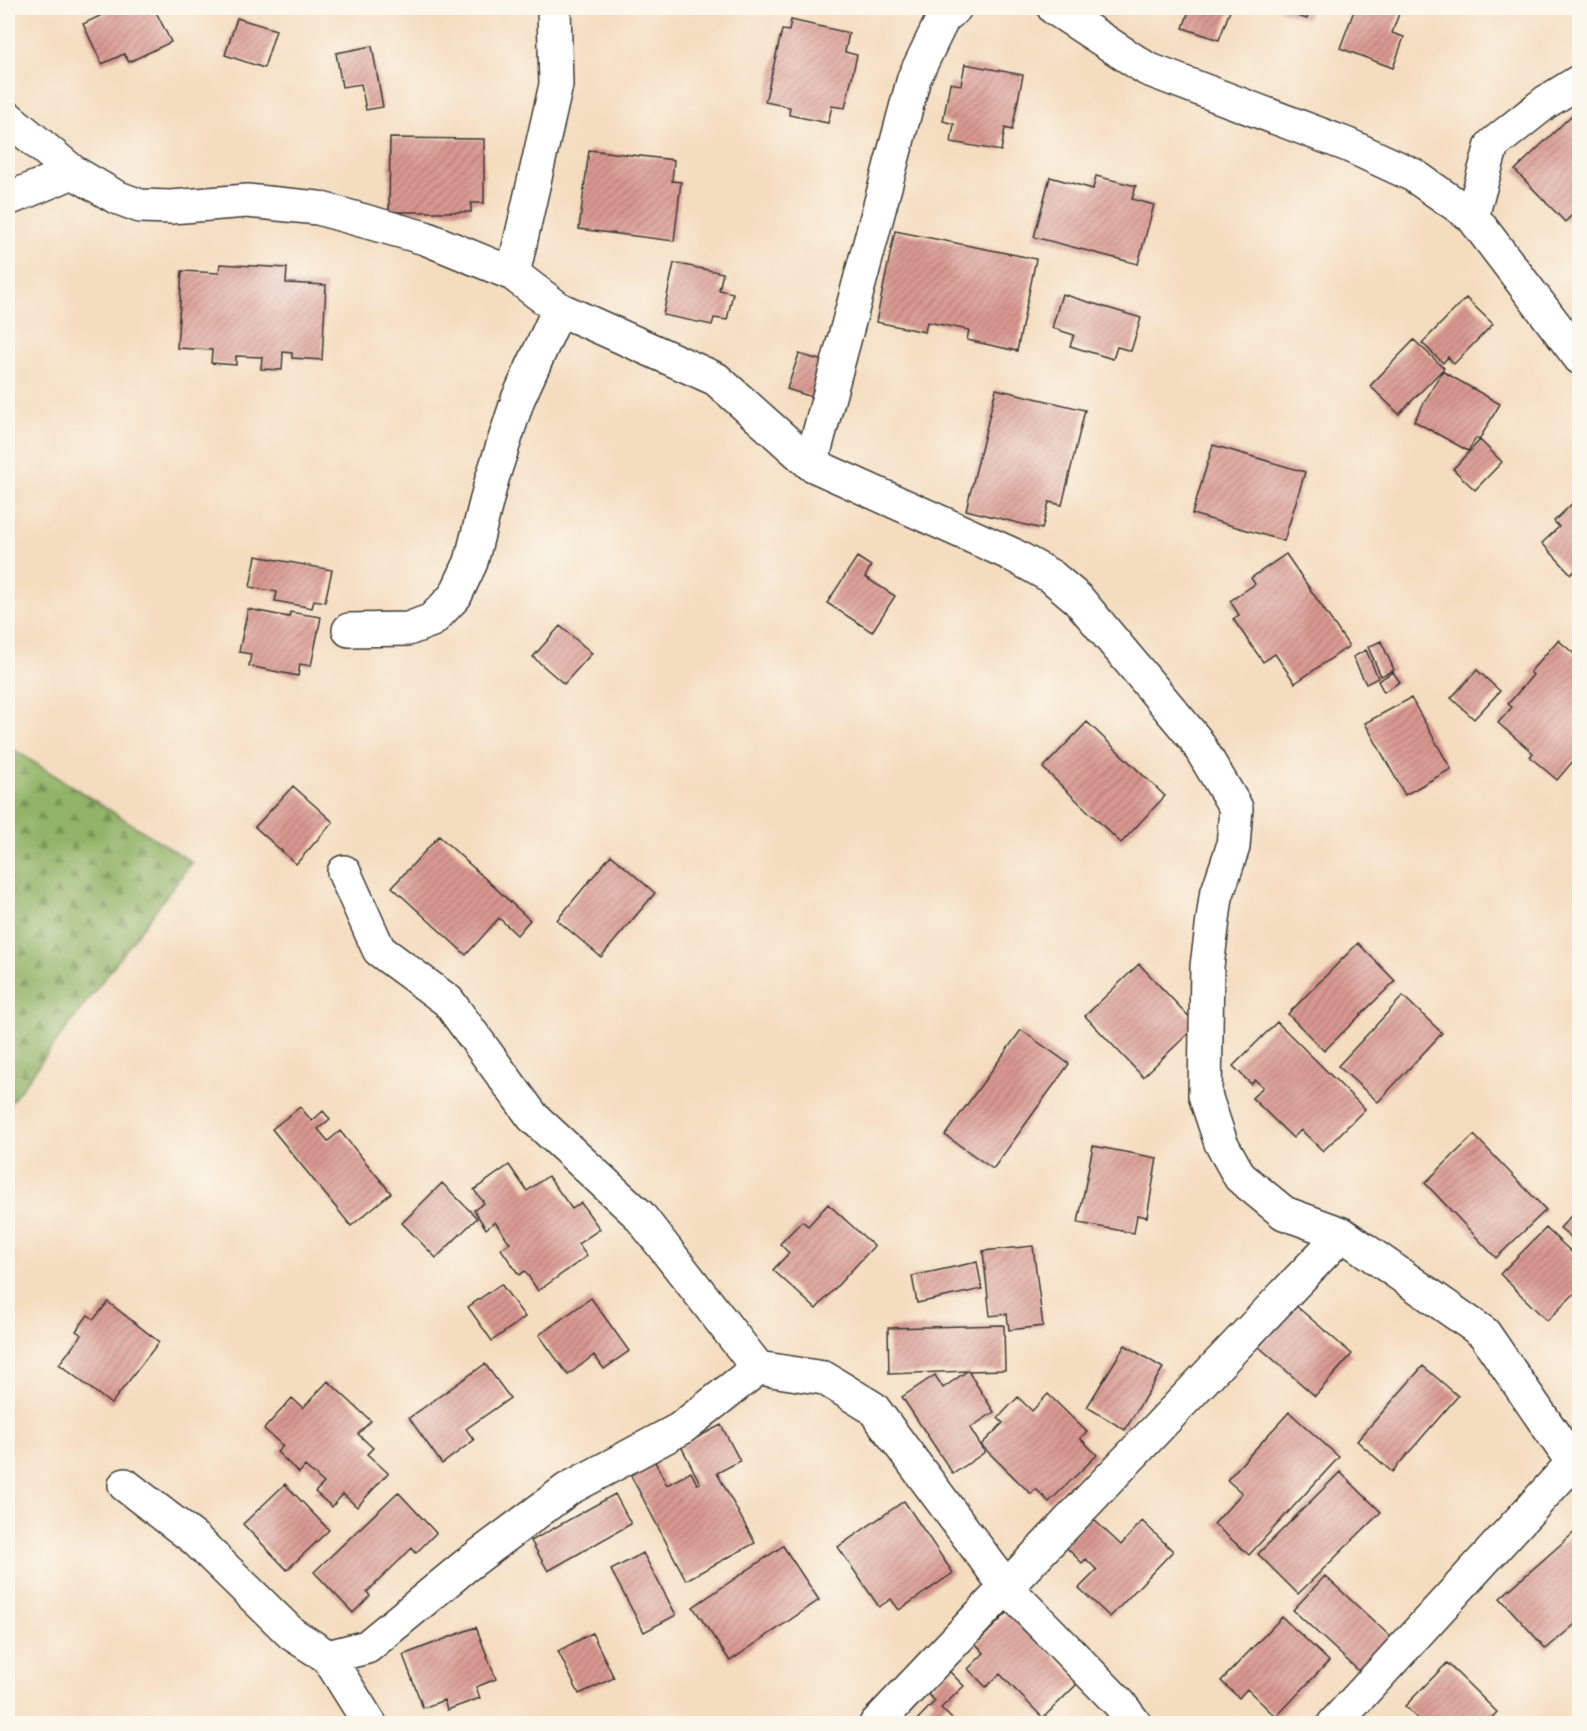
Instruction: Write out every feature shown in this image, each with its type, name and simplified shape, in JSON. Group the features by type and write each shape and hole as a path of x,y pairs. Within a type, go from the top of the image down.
{"street":[{"path":"513,274 556,85 554,8"},
{"path":"811,464 914,78 943,18 955,8"},
{"path":"1054,8 1147,69 1348,145 1413,175 1472,216 1580,358"},
{"path":"1472,216 1492,145 1546,102 1580,81"},
{"path":"8,118 73,172 116,197 140,206 171,207 247,201 318,208 425,238 513,274 559,309 716,379 811,464 1011,554 1052,577 1078,600 1196,739 1236,808 1233,847 1216,897 1207,966 1205,1095 1221,1143 1240,1177 1284,1213 1342,1234 1484,1333 1577,1463 1334,1724"},
{"path":"8,199 73,172"},
{"path":"349,630 408,629 432,620 455,596 471,562 492,479 518,399 559,309"},
{"path":"344,872 379,950 448,1001 533,1117 639,1215 758,1368 824,1378 873,1408 1006,1587 1119,1703 1135,1724"},
{"path":"876,1724 1342,1234"},
{"path":"328,1657 367,1647 464,1567 568,1489 680,1429 758,1368"},
{"path":"125,1485 195,1539 292,1634 328,1657 370,1724"}],"green space":[{"path":"8,746 192,862 8,1106"}],"building":[{"path":"116,8 154,8 171,42 129,62 124,54 102,64 83,24"},
{"path":"1190,8 1231,8 1219,40 1183,28"},
{"path":"1280,8 1310,8 1307,19 1279,10"},
{"path":"1310,8 1326,8 1324,13"},
{"path":"1355,8 1401,8 1392,33 1404,37 1393,68 1340,48"},
{"path":"237,18 276,30 264,68 225,55"},
{"path":"791,20 849,33 845,52 857,55 845,108 832,106 828,123 789,115 790,107 765,102 782,30 789,31"},
{"path":"372,46 383,107 366,110 361,84 342,87 336,53"},
{"path":"965,64 1023,75 1012,130 1005,128 1001,151 951,142 954,124 943,121 950,83 961,85"},
{"path":"1574,113 1580,119 1580,222 1572,215 1565,222 1515,170"},
{"path":"390,138 484,139 484,203 471,203 471,212 389,212"},
{"path":"589,150 674,160 672,181 681,182 674,241 579,229"},
{"path":"1096,176 1136,186 1132,199 1154,205 1138,264 1034,237 1050,177 1093,189"},
{"path":"895,231 1036,259 1017,351 967,340 969,330 927,322 925,332 876,322"},
{"path":"674,263 723,273 719,290 733,293 727,320 714,318 712,325 663,315"},
{"path":"220,264 287,268 286,283 326,285 322,360 292,358 292,353 283,352 282,370 261,369 262,357 236,356 236,365 211,363 212,350 177,348 182,271 219,273"},
{"path":"1062,294 1141,318 1131,351 1117,347 1113,359 1070,346 1074,335 1052,328"},
{"path":"1466,298 1493,324 1454,364 1448,357 1443,363 1422,343"},
{"path":"1414,340 1444,368 1399,414 1370,386"},
{"path":"799,354 823,361 812,397 787,389"},
{"path":"1442,371 1500,404 1479,440 1476,438 1468,451 1414,421"},
{"path":"996,389 1085,410 1062,505 1049,502 1042,529 966,510"},
{"path":"1480,440 1502,462 1475,490 1453,469"},
{"path":"1213,445 1305,472 1284,541 1192,514"},
{"path":"1576,500 1580,504 1580,566 1571,574 1542,543 1559,527 1554,521"},
{"path":"1286,554 1349,646 1295,683 1275,654 1263,662 1233,619 1239,615 1230,601 1255,584 1251,578"},
{"path":"256,556 332,570 325,602 314,600 312,608 275,601 277,592 250,587"},
{"path":"857,557 871,566 865,577 895,596 872,632 827,603"},
{"path":"248,609 289,617 290,612 321,617 311,666 300,664 298,676 249,666 251,654 239,652"},
{"path":"560,626 592,653 564,684 533,657"},
{"path":"1558,640 1580,659 1580,753 1557,780 1530,757 1533,753 1498,723 1512,707 1508,704 1533,675 1530,672"},
{"path":"1381,641 1394,670 1381,676 1368,647"},
{"path":"1366,650 1378,678 1366,684 1353,657"},
{"path":"1477,670 1500,691 1474,719 1451,698"},
{"path":"1393,672 1400,682 1384,692 1378,681"},
{"path":"1411,698 1451,769 1405,795 1365,723"},
{"path":"1087,722 1165,796 1121,843 1043,768"},
{"path":"293,786 333,822 296,864 255,827"},
{"path":"439,836 530,920 517,935 499,918 466,955 392,887"},
{"path":"611,855 655,893 601,957 557,920"},
{"path":"1358,943 1395,981 1324,1051 1288,1014"},
{"path":"1139,964 1197,1025 1143,1077 1085,1016"},
{"path":"1403,996 1442,1033 1378,1102 1338,1066"},
{"path":"1277,1022 1365,1109 1323,1151 1301,1130 1293,1138 1252,1098 1263,1087 1255,1080 1251,1084 1233,1066"},
{"path":"1021,1030 1069,1064 993,1169 945,1135"},
{"path":"300,1107 312,1121 323,1111 330,1119 318,1129 328,1141 340,1131 391,1193 351,1226 272,1129"},
{"path":"1474,1135 1546,1210 1496,1258 1425,1183"},
{"path":"1093,1146 1157,1158 1147,1217 1137,1215 1134,1233 1078,1223"},
{"path":"509,1165 527,1191 548,1176 572,1209 581,1203 600,1229 578,1244 587,1256 538,1291 525,1271 519,1275 501,1249 510,1243 495,1222 486,1229 474,1210 484,1203 474,1190"},
{"path":"442,1183 477,1218 436,1258 402,1223"},
{"path":"828,1204 874,1246 816,1309 773,1270 789,1253 780,1244 802,1221 808,1226"},
{"path":"1580,1206 1580,1244 1560,1228"},
{"path":"1546,1228 1580,1260 1580,1288 1547,1321 1500,1274"},
{"path":"1033,1246 1043,1326 1009,1330 1007,1314 990,1316 983,1251"},
{"path":"977,1262 982,1289 917,1303 912,1276"},
{"path":"501,1284 525,1317 492,1341 468,1307"},
{"path":"591,1298 629,1351 604,1369 594,1355 568,1375 539,1335"},
{"path":"108,1302 159,1342 111,1404 59,1364 82,1335 76,1331 88,1315 94,1319"},
{"path":"1295,1305 1352,1354 1315,1396 1259,1347"},
{"path":"1004,1325 1005,1370 968,1371 994,1412 970,1428 985,1452 953,1474 902,1397 935,1375 943,1388 967,1371 889,1374 888,1328"},
{"path":"1125,1345 1163,1368 1125,1430 1087,1407"},
{"path":"485,1364 510,1398 466,1429 474,1440 442,1464 409,1418"},
{"path":"1423,1366 1458,1396 1392,1472 1357,1441"},
{"path":"328,1381 371,1421 358,1434 373,1448 367,1454 388,1473 357,1507 343,1494 332,1507 315,1492 324,1483 305,1466 299,1473 277,1452 283,1446 264,1429 292,1398 303,1408"},
{"path":"1048,1394 1087,1432 1080,1438 1097,1455 1049,1502 1036,1489 1031,1494 981,1445 1003,1423 998,1418 1018,1397 1032,1411"},
{"path":"1289,1412 1339,1457 1249,1555 1214,1524 1242,1493 1227,1480"},
{"path":"721,1425 740,1461 717,1473 755,1543 686,1580 629,1472 653,1458 667,1485 691,1472 697,1484 700,1483 681,1446"},
{"path":"1340,1472 1381,1512 1298,1594 1258,1554"},
{"path":"285,1484 329,1530 287,1570 243,1524"},
{"path":"398,1492 436,1533 416,1553 412,1548 367,1592 370,1596 353,1613 314,1572"},
{"path":"615,1494 631,1524 548,1571 531,1541"},
{"path":"904,1501 953,1573 899,1610 891,1599 879,1607 838,1547"},
{"path":"1091,1517 1121,1545 1142,1521 1173,1551 1110,1617 1079,1588 1097,1570 1086,1559 1082,1563 1064,1545"},
{"path":"1577,1530 1580,1533 1580,1620 1546,1649 1500,1598"},
{"path":"783,1546 819,1600 730,1661 693,1607"},
{"path":"643,1553 676,1615 644,1632 611,1570"},
{"path":"1325,1576 1393,1639 1361,1673 1293,1610"},
{"path":"1008,1612 1079,1682 1043,1718 1000,1674 986,1687 968,1669 984,1653 976,1644"},
{"path":"1282,1617 1329,1661 1276,1717 1247,1689 1239,1698 1221,1681"},
{"path":"476,1627 496,1679 476,1687 480,1698 447,1710 444,1700 423,1708 403,1655"},
{"path":"592,1633 614,1678 579,1694 558,1651"},
{"path":"1447,1663 1497,1712 1486,1724 1423,1724 1405,1706"},
{"path":"949,1671 964,1686 941,1708 957,1724 913,1724 935,1701 927,1693"}]}
